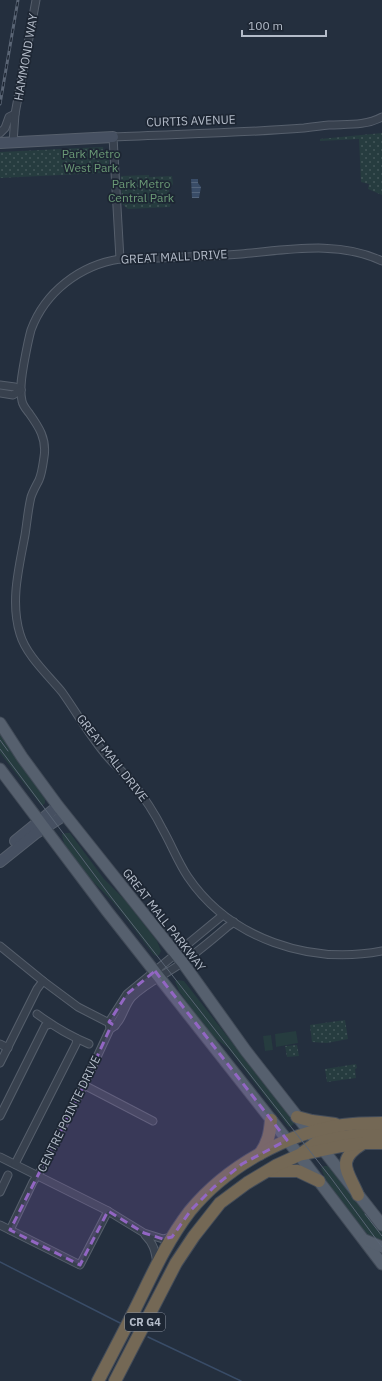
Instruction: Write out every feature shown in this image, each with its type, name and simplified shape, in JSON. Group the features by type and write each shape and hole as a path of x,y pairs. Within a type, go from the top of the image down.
{"highway":[{"path":"298,1117 312,1121 342,1125"},
{"path":"259,1155 268,1142 271,1120"},
{"name":"CR G4","path":"317,1141 342,1125 382,1123"},
{"path":"299,1155 317,1141 325,1139 342,1136 381,1140"},
{"name":"CR G4","path":"98,1381 157,1263 172,1237 191,1210 214,1187 242,1164 287,1140 364,1143 381,1140"},
{"path":"358,1195 346,1168 346,1164 349,1154 364,1143"},
{"name":"CR G4","path":"115,1381 176,1263 194,1236 220,1203 247,1183 299,1155"},
{"path":"267,1171 298,1171 319,1181"}],"main road":[{"name":"CURTIS AVENUE","path":"0,143 113,137"},
{"name":"GREAT MALL PARKWAY","path":"0,723 22,757 58,806 182,963 246,1051 382,1225"},
{"path":"0,770 107,911 299,1155 382,1264"},
{"path":"0,862 42,824 58,806"},
{"path":"0,853 42,824 65,815"},
{"path":"364,1240 382,1247"}],"street":[{"name":"HAMMOND WAY","path":"14,143 15,114 36,0"},
{"name":"HAMMOND WAY","path":"0,134 5,128 9,118 15,114"},
{"name":"CURTIS AVENUE","path":"113,137 306,128 359,124 382,118"},
{"path":"113,137 120,259"},
{"name":"GREAT MALL DRIVE","path":"382,261 354,251 329,248 120,259 112,260 92,267 75,276 56,291 46,303 29,336 22,377 22,404 41,431 44,438 45,448 40,476 30,501 17,580 16,611 18,627 27,648 106,755 126,775 146,801 162,827 179,862 193,884 223,915 266,940 287,948 303,951 341,954 382,951"},
{"path":"0,385 15,387 21,390"},
{"path":"0,393 13,395 21,390"},
{"name":"CENTRE POINTE DRIVE","path":"172,1237 163,1239 144,1233 108,1211 37,1176 54,1146 112,1026 126,1005 132,997 157,974 175,954 223,915"},
{"path":"157,974 182,963 234,922"},
{"path":"0,946 78,1008 112,1026"},
{"path":"0,1063 37,989 43,981"},
{"path":"37,1014 50,1024 76,1039 89,1044"},
{"path":"0,1116 45,1026 50,1024"},
{"path":"15,1164 76,1044 76,1039"},
{"path":"0,1044 8,1048"},
{"path":"84,1085 153,1121"},
{"path":"0,1157 37,1176 10,1230"},
{"path":"0,1192 8,1175"},
{"path":"0,1224 80,1265 108,1211"},
{"name":"CENTRE POINTE DRIVE","path":"144,1233 151,1241 155,1250 157,1263"}],"highlighted area":[{"path":"155,971 287,1140 242,1164 214,1187 191,1210 172,1237 163,1239 144,1233 108,1211 80,1265 10,1230 84,1085 112,1024 109,1022 127,994"}],"green space":[{"path":"382,133 382,195 368,189 369,184 361,182 359,139 320,141 320,139"},
{"name":"Park Metro West Park","path":"103,147 104,159 109,159 109,172 0,178 0,152"},
{"name":"Park Metro Central Park","path":"149,175 149,177 172,176 173,184 169,189 169,194 172,196 170,207 128,209 122,204 121,176"},
{"path":"0,733 45,799 45,803 43,805 41,805 0,753"},
{"path":"70,833 104,879 126,901 157,941 161,951 159,955 154,955 118,907 75,861 64,843 62,834"},
{"path":"175,981 184,981 292,1119 294,1124 290,1127 288,1126 228,1048 213,1036 179,991"},
{"path":"345,1020 348,1039 327,1043 312,1042 310,1025"},
{"path":"296,1031 298,1043 276,1047 275,1034"},
{"path":"271,1035 273,1050 265,1051 263,1036"},
{"path":"297,1045 299,1056 287,1057 285,1046"},
{"path":"356,1064 356,1078 327,1082 325,1069"},
{"path":"328,1166 333,1170 382,1232 382,1251 365,1233 328,1185 321,1168"}],"water":[{"path":"191,179 198,179 198,183 201,187 199,198 192,198"}],"waterway":[{"path":"0,1262 122,1324"},
{"path":"148,1337 241,1381"}],"tram line":[{"path":"0,740 8,751"},
{"path":"0,749 111,897 331,1178 382,1247"},
{"path":"365,1214 382,1236"}],"railway":[{"path":"0,104 18,0"}]}
